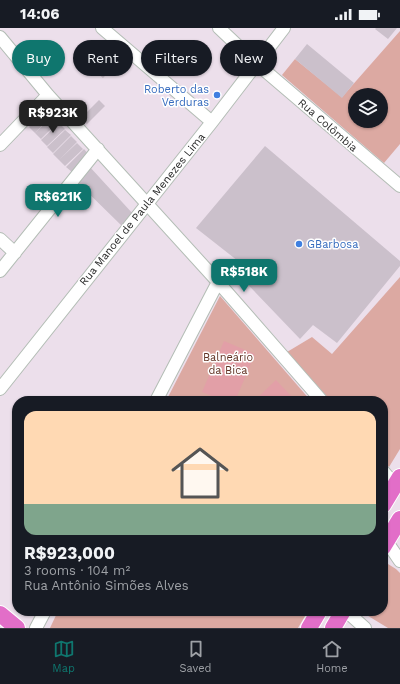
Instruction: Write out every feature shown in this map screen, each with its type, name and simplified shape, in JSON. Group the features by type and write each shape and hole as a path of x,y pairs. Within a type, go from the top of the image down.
{"main road":[{"path":"388,497 398,481"},
{"path":"388,539 400,519"},
{"path":"0,614 17,628"},
{"path":"309,628 316,616"},
{"path":"333,628 341,616"}],"street":[{"path":"102,28 212,122"},
{"name":"Rua Colômbia","path":"219,28 232,40"},
{"name":"Rua Manoel de Paula Menezes Lima","path":"274,40 284,28"},
{"path":"0,37 48,95 218,282 318,396"},
{"name":"Rua Manoel de Paula Menezes Lima","path":"0,389 146,203 212,122 246,76"},
{"name":"Rua Colômbia","path":"271,76 400,186"},
{"path":"0,145 48,95"},
{"path":"0,271 98,149"},
{"path":"0,238 15,253"},
{"path":"159,396 218,282"},
{"path":"388,474 398,481"},
{"path":"388,547 400,561"},
{"path":"36,628 42,616"},
{"path":"351,616 365,628"}],"green space":[{"path":"400,31 400,144 384,163 282,75 295,59 342,97 348,90 348,128 388,128 388,88 350,88"},
{"path":"400,277 400,449 389,467 388,396 327,396 287,352 312,337 332,354"},
{"name":"Balneário da Bica","path":"220,296 307,396 169,396"},
{"path":"224,341 255,354 237,396 212,396 202,392"},
{"path":"276,380 291,396 259,396"},
{"path":"388,564 400,573 400,628 388,628 368,616 388,616"},
{"path":"56,616 305,616 298,628 50,628"}],"building":[{"path":"397,28 388,39 375,29"},
{"path":"307,44 354,83 350,88 348,88 348,90 342,98 295,59"},
{"path":"99,100 105,106 87,124 81,118"},
{"path":"47,109 52,115 35,133 29,127"},
{"path":"53,116 59,121 41,139 35,133"},
{"path":"59,123 65,129 47,146 41,140"},
{"path":"65,130 71,135 53,153 47,147"},
{"path":"71,136 77,142 59,160 53,154"},
{"path":"77,143 83,149 65,166 59,160"},
{"name":"GBarbosa","path":"265,146 400,261 400,266 337,343 313,325 300,339 231,267 238,261 196,228"},
{"path":"84,149 89,155 72,172 66,167"},
{"path":"89,166 134,215 124,228 77,182"}],"place":[{"name":"Roberto das Verduras","path":"217,95"},
{"name":"GBarbosa","path":"299,244"}]}
